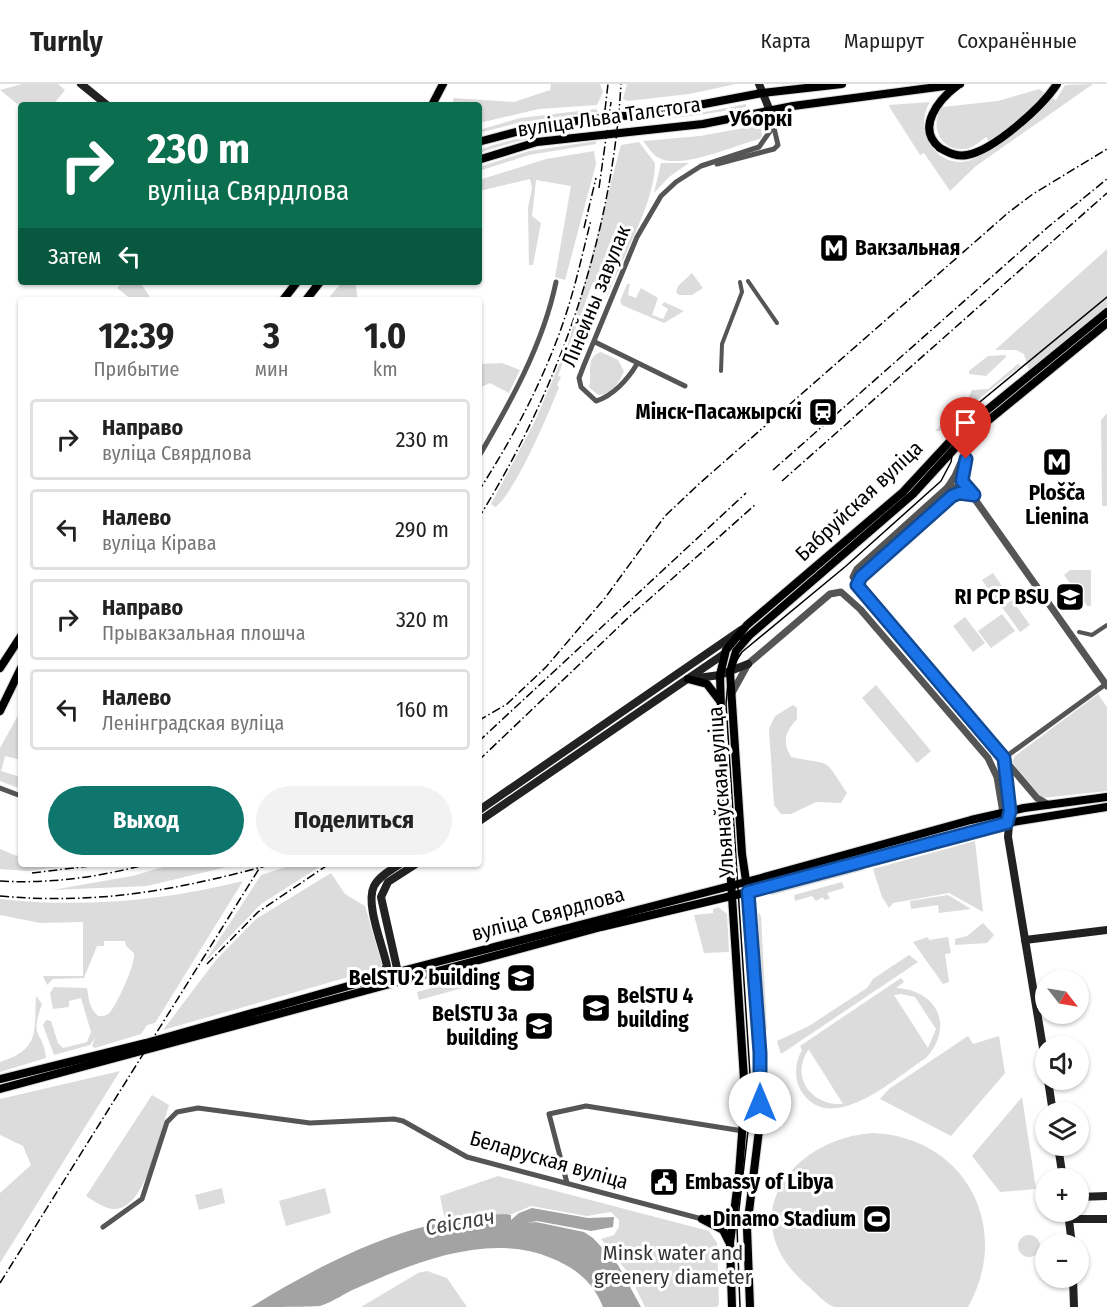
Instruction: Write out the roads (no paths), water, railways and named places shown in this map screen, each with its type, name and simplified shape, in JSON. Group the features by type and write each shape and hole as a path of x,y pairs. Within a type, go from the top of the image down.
{"main road":[{"path":"81,84 103,102"},
{"path":"433,102 443,84"},
{"name":"вуліца Льва Талстога","path":"482,141 546,124 662,112 761,88 842,84"},
{"path":"960,84 940,102 930,121 933,140 940,148 960,156 976,152 1028,117 1057,84"},
{"name":"вуліца Льва Талстога","path":"482,159 537,141 703,124 770,111 960,84"},
{"path":"761,88 770,111"},
{"path":"285,297 295,285"},
{"path":"308,297 318,285"},
{"name":"Бабруйская вуліца","path":"748,637 913,494 970,434 1107,312"},
{"name":"Бабруйская вуліца","path":"482,819 724,654 733,639 747,625 903,492 945,446 970,434 1107,323"},
{"name":"Бабруйская вуліца","path":"482,808 747,625"},
{"path":"724,654 748,637"},
{"name":"Ульянаўская вуліца","path":"748,637 736,651 730,672 760,1053 759,1130 747,1228 750,1307"},
{"path":"0,668 18,641"},
{"name":"Ульянаўская вуліца","path":"724,654 720,675 722,744 745,1094 730,1243 732,1307"},
{"path":"688,679 720,675 748,664"},
{"path":"0,711 18,674"},
{"path":"688,679 707,684 720,702"},
{"path":"722,744 735,750"},
{"name":"вуліца Свярдлова","path":"0,1079 146,1043 398,972 732,886 1006,812 1107,797"},
{"name":"вуліца Свярдлова","path":"0,1089 601,927 733,896 1007,823 1107,807"},
{"path":"1006,812 1041,1036"},
{"path":"380,977 387,966 371,905 372,891 377,881 396,867"},
{"path":"400,982 381,897 388,882 411,867"},
{"path":"1025,940 1107,930"},
{"path":"741,1021 757,1019"},
{"path":"743,1131 759,1130"},
{"path":"1089,1197 1107,1196"},
{"path":"702,1219 722,1221 734,1212"},
{"path":"1089,1218 1107,1219"},
{"path":"702,1219 723,1230 730,1243"},
{"path":"1073,1288 1074,1307"}],"street":[{"path":"770,111 773,127"},
{"name":"Лінейны завулак","path":"658,200 702,169 774,149 778,145 773,127"},
{"name":"Лінейны завулак","path":"637,364 609,396 596,400 581,387 579,382 637,237 658,200 676,182 701,166 759,147 773,127"},
{"path":"748,281 777,323"},
{"path":"482,451 520,383 549,310 556,282"},
{"path":"721,371 722,344 742,292 740,282"},
{"path":"595,342 685,386"},
{"path":"970,434 956,476 948,487 857,568 852,577 1037,798 1049,805"},
{"path":"970,434 962,481 1106,685 1004,758"},
{"path":"948,487 959,488 974,495"},
{"path":"857,585 861,577 952,496 959,493 974,495"},
{"path":"732,695 736,682 748,664 830,594 841,592 860,609 988,758 997,777 1006,812"},
{"path":"860,609 863,602 871,602"},
{"path":"1078,632 1092,635 1107,625"},
{"path":"1004,758 1006,812"},
{"path":"0,788 18,795"},
{"path":"567,1183 549,1114 586,1106 743,1131"},
{"name":"Беларуская вуліца","path":"103,1227 142,1199 167,1122 177,1112 191,1108 310,1123 398,1120 467,1157 702,1219"}],"water":[{"name":"Свіслач","path":"532,1208 588,1218 614,1217 613,1227 591,1231 537,1221 527,1223 536,1222 584,1232 593,1238 618,1265 641,1307 603,1307 589,1283 568,1266 527,1251 503,1248 478,1249 428,1260 379,1278 320,1306 251,1307 331,1262 387,1238 445,1222 475,1217 506,1214 511,1215 511,1220 519,1213"}],"tram line":[{"path":"740,1307 737,1227 748,1131 750,1074 726,704 729,672 742,652 846,566 941,481 951,462 957,424 964,415 1107,297"}],"railway":[{"path":"605,110 608,84"},
{"path":"482,512 533,418 576,310 593,255 606,199 616,142 621,84"},
{"path":"599,188 611,102"},
{"path":"482,719 507,704 546,667 605,598 665,516 700,483 1009,212 1033,194 1107,149"},
{"path":"584,228 596,178"},
{"path":"773,470 1048,227 1107,179"},
{"path":"782,481 1107,193"},
{"path":"482,486 516,428 549,360 570,303 591,220"},
{"path":"482,738 746,493"},
{"path":"482,757 628,618 756,504"},
{"path":"32,873 81,867"},
{"path":"0,881 75,879 136,867"},
{"path":"0,1283 260,867"},
{"path":"0,896 105,897 171,888 261,867"},
{"path":"207,964 258,912 325,867"}],"place":[{"name":"Вакзальная","path":"834,248"},
{"name":"Мінск-Пасажырскі","path":"823,412"},
{"name":"Plošča Lienina","path":"1057,462"},
{"name":"RI PCP BSU","path":"1070,597"},
{"name":"BelSTU 2 building","path":"521,978"},
{"name":"BelSTU 4 building","path":"596,1008"},
{"name":"BelSTU 3a building","path":"539,1026"},
{"name":"Embassy of Libya","path":"664,1182"},
{"name":"Dinamo Stadium","path":"877,1219"}],"district":[{"name":"Уборкі","path":"761,118"}],"park label":[{"name":"Minsk water and greenery diameter","path":"673,1265"}]}
